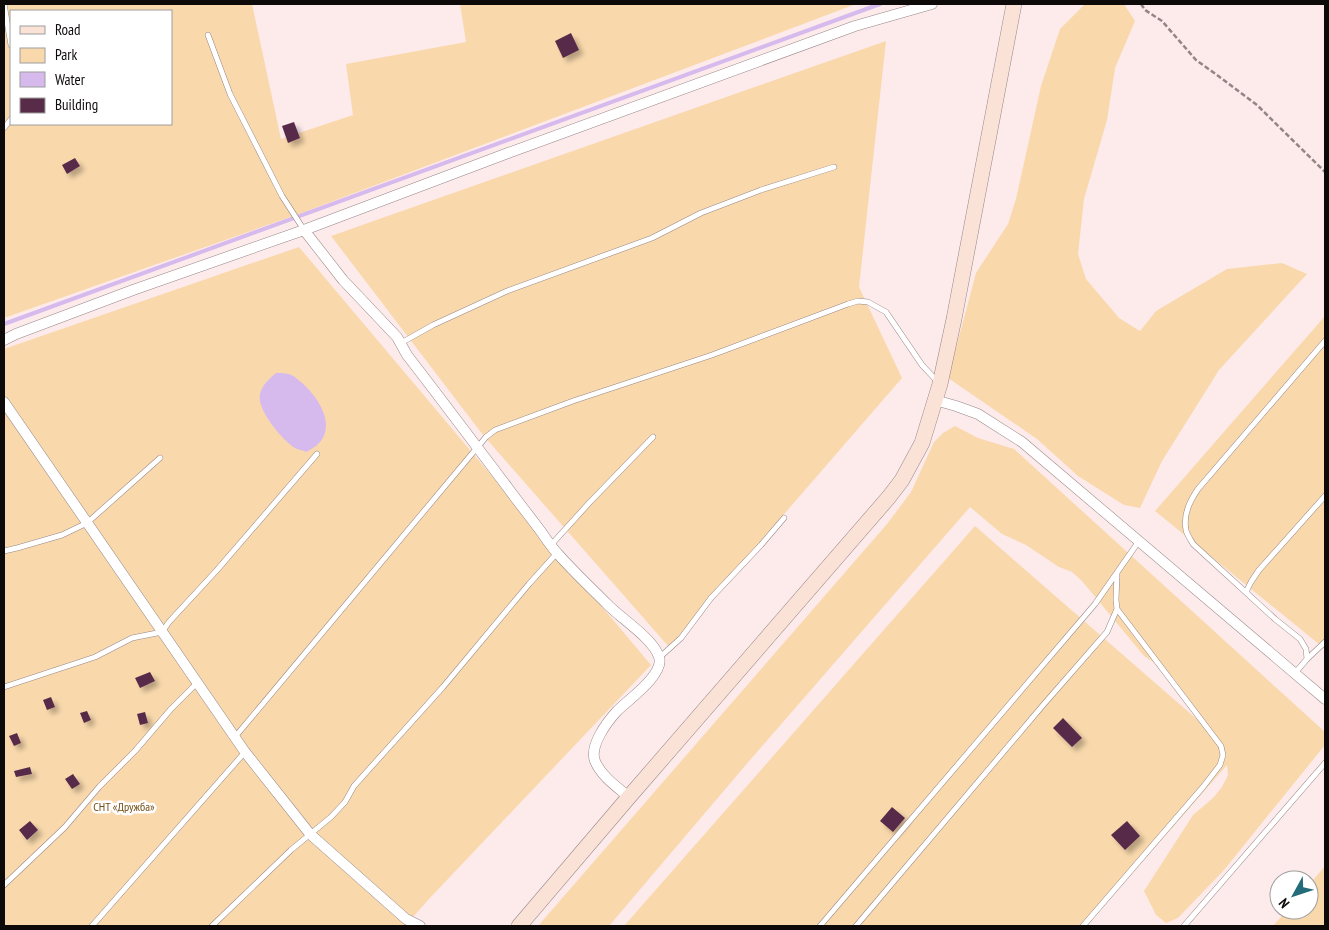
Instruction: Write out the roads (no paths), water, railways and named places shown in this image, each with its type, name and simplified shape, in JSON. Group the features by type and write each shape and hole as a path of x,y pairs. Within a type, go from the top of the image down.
{"street":[{"path":"4,340 133,290 855,26 932,4"},
{"path":"519,926 889,497 902,480 922,443 940,384 954,318 1014,4"},
{"path":"302,228 342,280 396,337 407,355 554,549 615,613 655,648 660,657 660,664 655,673 632,698 616,711 596,741 595,762 610,781 629,797"},
{"path":"935,400 978,414 1022,442 1325,699"},
{"path":"4,402 245,752 310,834 406,919 420,926"}],"lane":[{"path":"4,4 10,39"},
{"path":"208,35 230,94 282,196 302,228"},
{"path":"400,343 433,325 507,291 652,238 701,213 761,190 834,167"},
{"path":"235,737 486,437 495,430 573,401 712,355 858,301 868,302 886,312 922,365 940,384"},
{"path":"1307,659 1306,649 1300,639 1275,619 1194,544 1186,530 1186,514 1190,501 1198,488 1325,341"},
{"path":"212,926 291,850 345,802 354,786 443,687 529,584 590,502 653,437"},
{"path":"4,687 95,657 132,638 162,632 317,454"},
{"path":"4,550 62,535 87,523 160,458"},
{"path":"1246,592 1259,570 1325,496"},
{"path":"660,657 680,638 711,598 784,518"},
{"path":"820,926 1095,604 1139,541"},
{"path":"856,926 1107,632 1117,609 1118,572"},
{"path":"1083,926 1203,787 1220,765 1223,755 1221,746 1117,609"},
{"path":"1295,674 1307,659 1325,642"},
{"path":"4,885 65,827 99,787 135,751 197,682"},
{"path":"92,926 245,752"},
{"path":"1184,926 1325,763"}],"water":[{"path":"276,373 295,377 309,390 322,408 326,428 324,437 317,445 306,452 295,448 284,439 262,408 260,394 262,388"}],"waterway":[{"path":"4,324 880,4"}],"park label":[{"name":"СНТ «Дружба»","path":"124,807"}]}
